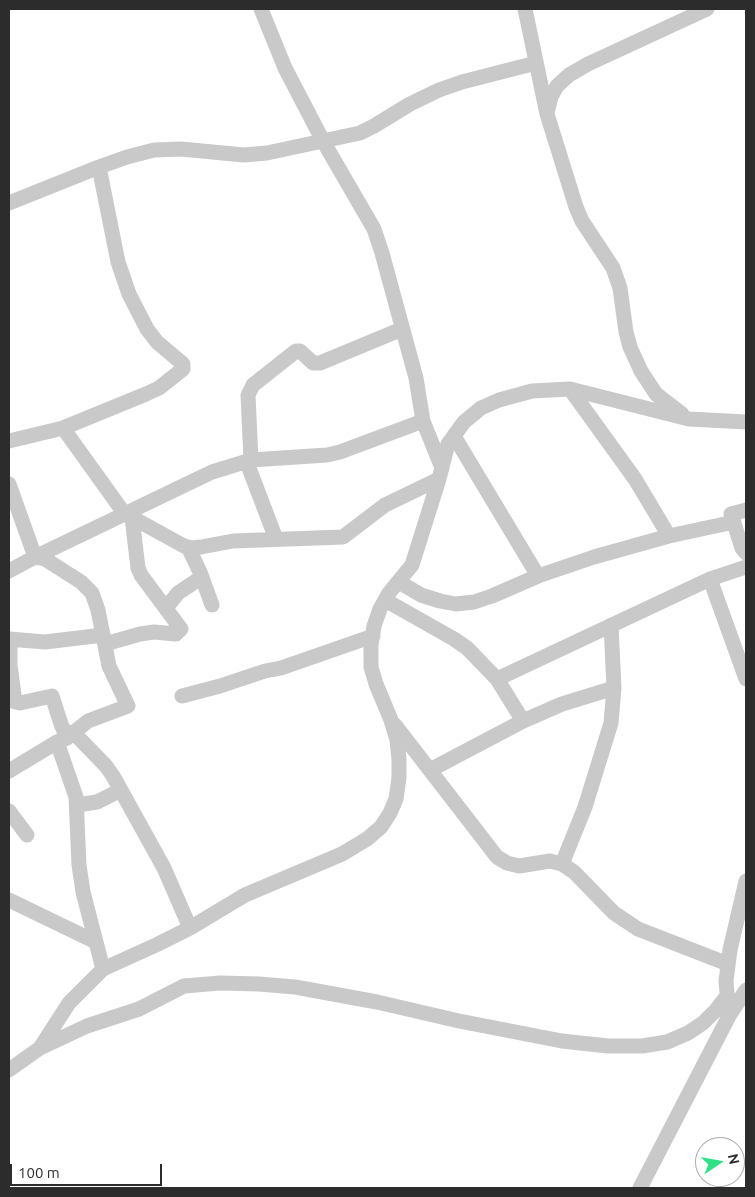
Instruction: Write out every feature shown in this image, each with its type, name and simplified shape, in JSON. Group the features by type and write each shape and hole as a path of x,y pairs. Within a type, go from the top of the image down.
{"street":[{"path":"261,9 285,68 322,141 374,229 416,378 423,421 440,473"},
{"path":"526,9 547,114 576,207 582,221 613,268 620,288 630,347 641,370 656,394 689,420"},
{"path":"547,114 551,97 557,86 569,75 588,64 707,9"},
{"path":"10,198 127,157 154,150 181,149 244,156 360,132 439,90 462,82 536,63"},
{"path":"9,441 63,428 153,391 184,369 147,329 129,294 118,262 99,167"},
{"path":"276,539 248,468 251,460 248,395 253,385 296,351 300,351 312,363 320,363 402,329"},
{"path":"570,389 635,479 669,536"},
{"path":"40,1048 70,1003 103,969 190,928 245,895 342,854 381,828 390,814 396,799 399,778 397,740 376,684 372,666 373,636 380,609 385,600 412,566 448,444 464,422 481,408 499,400 532,391 570,389 689,420 746,422"},
{"path":"9,571 35,557 128,515 212,472 251,460 327,455 340,452 423,421"},
{"path":"63,428 128,515 188,547 201,548 233,540 343,537 385,505 440,473"},
{"path":"454,436 538,576"},
{"path":"9,484 35,557"},
{"path":"746,510 731,514 742,548 746,554"},
{"path":"103,969 83,892 79,865 77,805 66,737 52,696 15,702 10,665 10,639 44,642 104,639 147,632 178,633 181,630 138,568 128,515"},
{"path":"399,582 421,595 440,601 456,604 474,602 538,576 594,557 669,536 734,522"},
{"path":"188,547 202,576 212,604"},
{"path":"9,772 95,718 128,706 112,672 98,610 92,594 88,588 45,560 35,557"},
{"path":"497,679 710,579 746,567"},
{"path":"166,608 178,593 202,576"},
{"path":"710,579 746,679"},
{"path":"385,600 467,648 497,679 523,721"},
{"path":"562,864 585,807 610,723 614,688 611,625"},
{"path":"182,696 281,668 373,636"},
{"path":"430,770 523,721 562,704 614,688"},
{"path":"391,720 497,857 507,863 519,866 550,861 562,864 574,872 614,913 638,929 728,964"},
{"path":"66,737 106,766 164,868 190,928"},
{"path":"77,805 96,802 121,790"},
{"path":"9,810 27,835"},
{"path":"730,1016 726,996 728,964 746,881"},
{"path":"9,900 96,942"},
{"path":"9,1070 40,1048 87,1026 139,1009 184,986 249,984 295,987 377,1002 458,1021 562,1041 608,1046 642,1046 668,1042 688,1033 703,1023 726,996"},
{"path":"640,1188 730,1016 746,990"}]}
